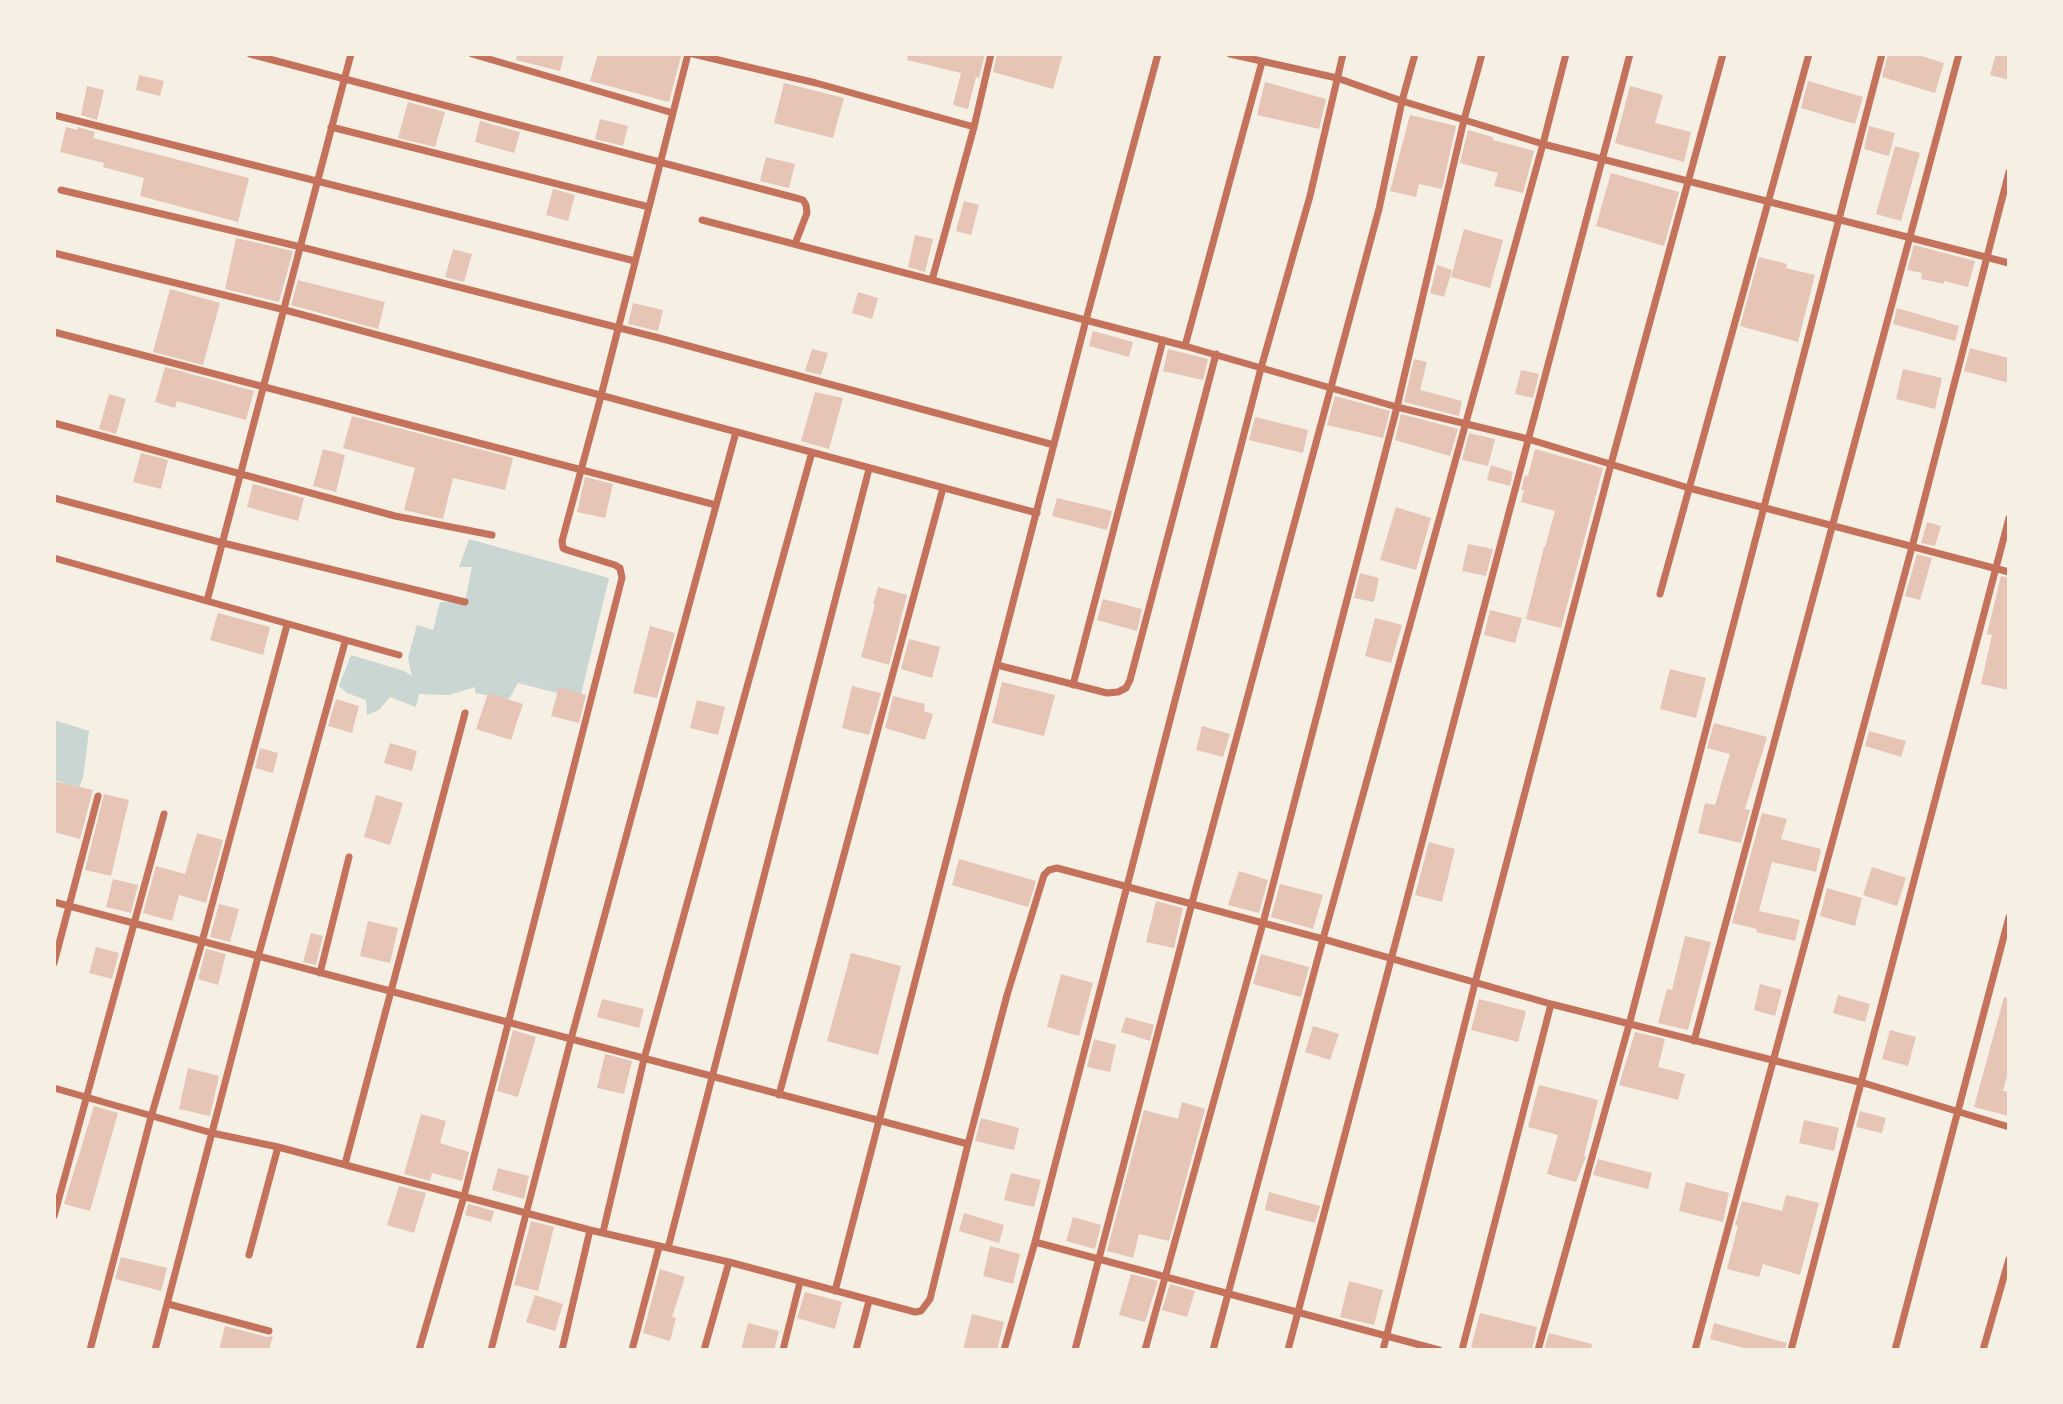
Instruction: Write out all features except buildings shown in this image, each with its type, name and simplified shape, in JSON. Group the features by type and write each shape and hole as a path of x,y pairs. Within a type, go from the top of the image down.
{"street":[{"path":"250,54 803,200 807,213 795,244"},
{"path":"207,601 351,54"},
{"path":"472,54 673,114"},
{"path":"419,1350 464,1196 622,578 620,568 615,565 567,550 562,545 690,54 816,83 974,127"},
{"path":"932,280 991,54"},
{"path":"835,1291 1086,320 1158,54"},
{"path":"1230,54 1337,78 1543,144 2009,263"},
{"path":"1004,1350 1035,1242 1261,368 1310,196 1343,54"},
{"path":"1075,1350 1379,209 1415,54"},
{"path":"1145,1350 1263,923 1397,407 1482,54"},
{"path":"1213,1350 1566,54"},
{"path":"1288,1350 1630,54"},
{"path":"1384,1350 1475,983 1611,464 1723,54"},
{"path":"1660,594 1809,54"},
{"path":"1538,1350 1629,1025 1882,54"},
{"path":"1694,1041 1830,526 1959,54"},
{"path":"1185,346 1262,62"},
{"path":"54,115 635,261"},
{"path":"331,127 649,207"},
{"path":"1696,1350 1912,547 2009,172"},
{"path":"61,190 301,247 618,328 1054,445"},
{"path":"702,220 1216,354 1397,407 1528,439 1689,488 2009,572"},
{"path":"54,253 285,310 1037,513"},
{"path":"54,331 716,505"},
{"path":"1073,685 1163,340"},
{"path":"997,665 1107,693 1126,688 1216,354"},
{"path":"54,423 395,516 492,535"},
{"path":"491,1350 571,1039 736,432"},
{"path":"603,1232 644,1059 812,452"},
{"path":"632,1350 712,1077 869,469"},
{"path":"779,1095 943,488"},
{"path":"54,498 223,543 465,602"},
{"path":"1791,1350 2009,518"},
{"path":"54,558 345,642 399,655"},
{"path":"90,1350 151,1117 202,942 287,625"},
{"path":"155,1350 258,957 345,642"},
{"path":"345,1164 465,713"},
{"path":"54,963 99,796"},
{"path":"54,1216 164,814"},
{"path":"320,973 349,857"},
{"path":"54,1088 212,1133 345,1164 590,1230 729,1262 915,1312 926,1307 930,1299 1007,995 1044,875 1057,868 1629,1025 1861,1083 2009,1127"},
{"path":"54,902 968,1144"},
{"path":"1895,1350 2009,917"},
{"path":"1462,1350 1551,1004"},
{"path":"249,1255 278,1147"},
{"path":"562,1350 590,1230"},
{"path":"1035,1242 1439,1350"},
{"path":"1983,1350 2009,1259"},
{"path":"704,1350 729,1262"},
{"path":"783,1350 800,1282"},
{"path":"856,1350 869,1301"},
{"path":"168,1304 269,1331"}],"shaded area":[{"path":"469,539 609,578 580,699 518,683 509,699 475,693 475,687 449,695 419,694 416,707 390,697 379,710 367,715 366,700 347,693 339,686 351,655 404,671 412,676 408,658 417,625 433,630 440,602 465,602 472,567 459,567"},
{"path":"54,720 89,731 83,778 79,787 54,780"}]}
